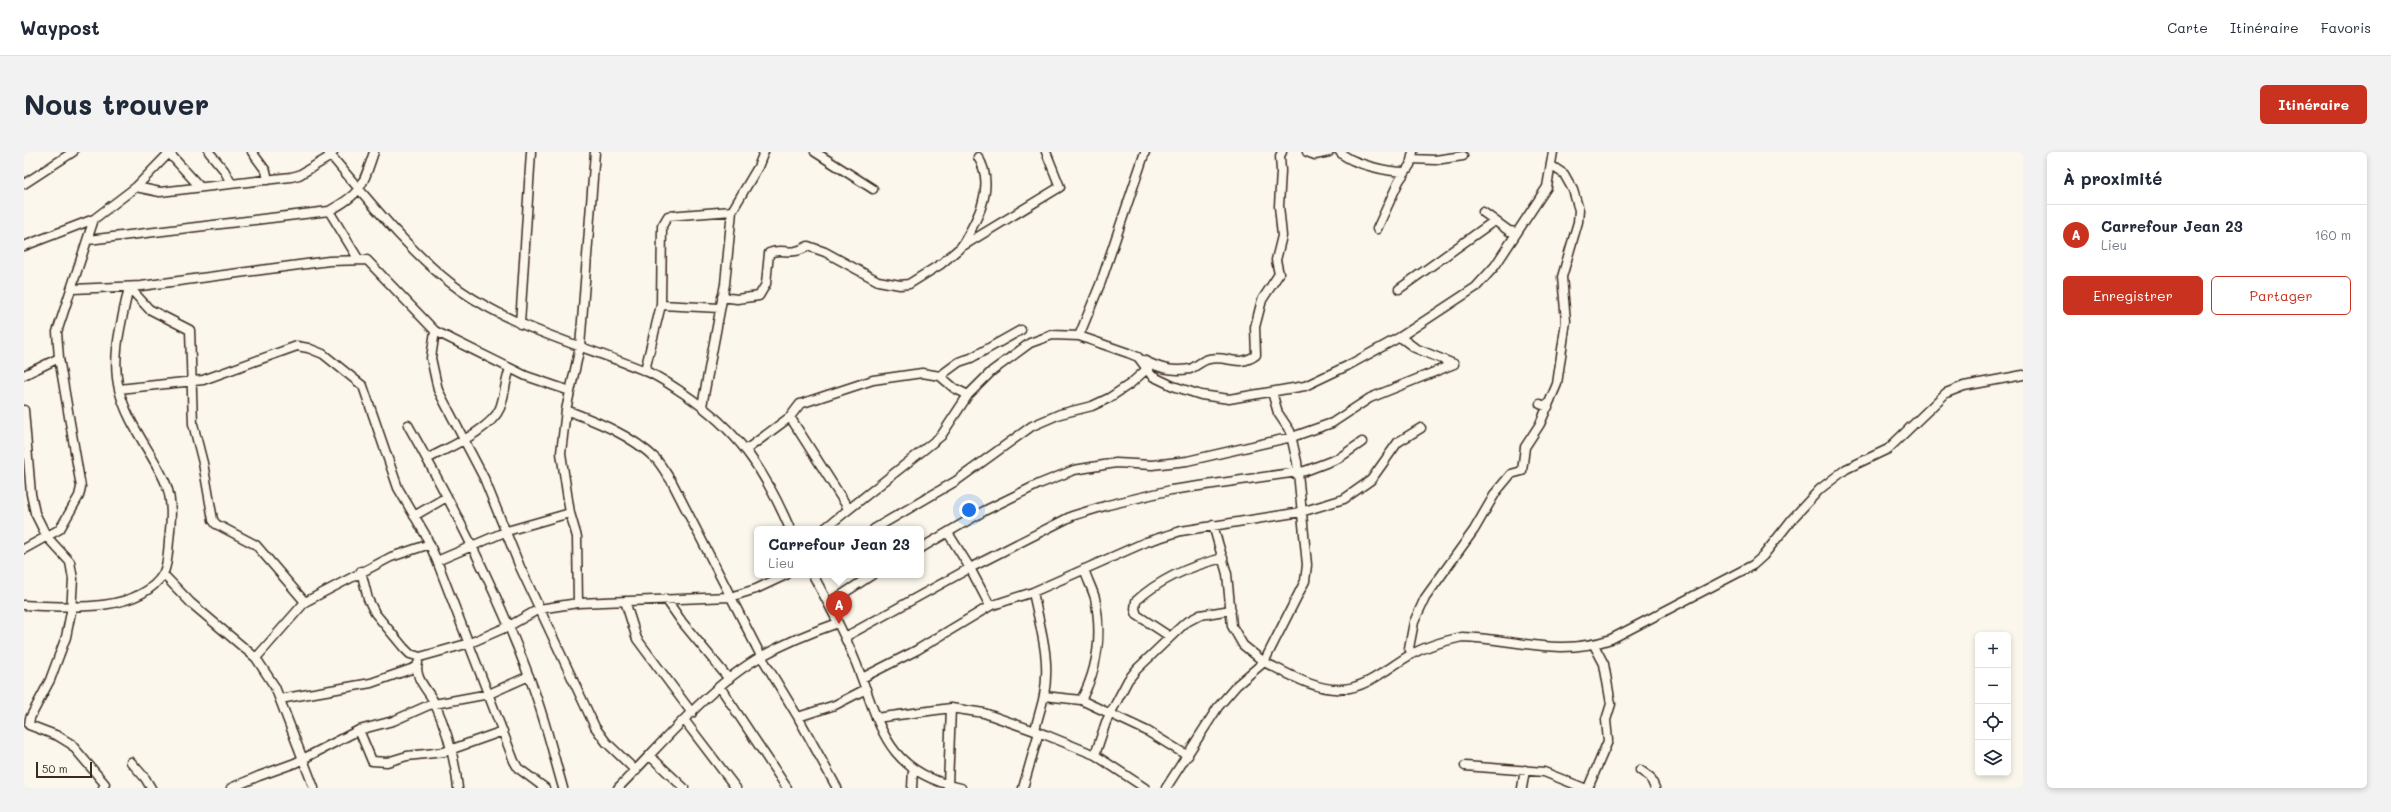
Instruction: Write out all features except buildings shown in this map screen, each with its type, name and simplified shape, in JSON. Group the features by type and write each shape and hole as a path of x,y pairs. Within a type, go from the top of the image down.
{"street":[{"path":"24,184 73,152"},
{"path":"24,246 94,219 136,187 169,152 200,187"},
{"path":"209,152 224,170 231,183"},
{"path":"252,152 266,171 268,180"},
{"path":"88,240 329,211 348,201 359,191 374,152"},
{"path":"520,324 531,152"},
{"path":"578,604 577,537 570,513 561,462 566,410 580,347 595,152"},
{"path":"702,406 722,297 732,211 758,167 764,152"},
{"path":"816,152 873,189"},
{"path":"722,297 737,299 754,298 761,294 766,284 768,256 773,252 796,252 811,246 878,281 900,285 916,281 941,264 960,247 1060,187 1046,152"},
{"path":"1079,336 1101,282 1144,152"},
{"path":"827,526 848,508 895,474 941,436 968,395 992,371 1030,343 1052,335 1079,336 1138,357 1162,369 1174,370 1189,369 1208,359 1221,358 1240,362 1246,361 1256,355 1255,327 1262,300 1279,274 1276,260 1282,236 1279,206 1281,171 1280,158 1282,152"},
{"path":"1306,152 1315,155 1329,152"},
{"path":"1340,152 1346,157 1378,168 1405,172"},
{"path":"1138,357 1148,368 1152,376 1173,386 1201,395 1229,399 1305,386 1348,366 1400,337 1476,286 1495,266 1547,187 1552,166 1553,152"},
{"path":"136,187 160,192 299,175 331,153 359,191 433,268 460,290 520,324 645,370 702,406 728,428 747,450 779,504 789,526"},
{"path":"1377,228 1413,156 1435,160 1463,156"},
{"path":"960,247 978,219 983,201 983,169 978,158"},
{"path":"1412,654 1409,648 1418,611 1434,584 1474,530 1496,492 1511,474 1522,471 1525,447 1544,405 1557,384 1563,352 1566,321 1562,277 1576,237 1579,210 1569,182 1564,174 1552,166"},
{"path":"329,211 359,260"},
{"path":"645,370 661,305 662,226 664,220 668,216 732,211"},
{"path":"1483,212 1509,231 1517,232"},
{"path":"24,549 36,541 47,537 60,528 79,496 81,487 59,358 57,332 73,289 94,219"},
{"path":"1400,289 1494,221"},
{"path":"73,289 128,287 329,261 367,260 436,331 510,369 570,391"},
{"path":"128,287 149,309 190,330 193,424 203,463 213,520 220,526 256,545 305,602"},
{"path":"24,605 71,606 118,602 146,592 163,574 169,539 171,500 166,484 125,406 119,389 117,348 128,287"},
{"path":"661,305 720,308"},
{"path":"940,376 959,362 971,358 1021,330"},
{"path":"436,331 431,358 438,390 484,478 539,609 595,727 606,742 636,771"},
{"path":"924,546 984,511 1039,484 1074,470 1116,463 1152,465 1187,461 1292,437 1332,423 1370,398 1454,364 1415,348 1400,337"},
{"path":"119,389 191,382 220,375 284,349 297,346 308,348 323,354 363,386 387,462 398,488 430,544 518,768 545,788"},
{"path":"24,374 59,358"},
{"path":"879,526 956,481 1032,426 1060,414 1092,406 1109,398 1130,384 1148,368"},
{"path":"427,459 487,425 495,417 500,408 510,369"},
{"path":"747,450 790,417 800,404 873,380 922,373 940,376 954,388 968,395"},
{"path":"1213,525 1223,558 1232,626 1236,635 1248,650 1264,662 1310,683 1342,690 1364,684 1412,654 1445,641 1462,637 1484,638 1553,648 1594,645 1628,632 1686,599 1753,565 1764,556 1793,518 1820,489 1846,469 1888,448 1901,439 1940,398 1954,388 2023,375"},
{"path":"1166,788 1188,756 1218,707 1237,685 1264,662 1305,581 1307,564 1298,473 1292,437 1278,413 1272,392"},
{"path":"24,410 31,494 36,513 47,537 70,562 73,578 71,606 59,659 30,718 27,728 58,736 71,744 88,766 105,784 103,788"},
{"path":"566,410 606,425 656,459 672,482 761,656 798,717 837,788"},
{"path":"790,417 848,508"},
{"path":"408,425 427,459 509,626 529,676 564,788"},
{"path":"862,678 917,650 990,606 1033,592 1146,542 1181,531 1301,512 1344,499 1371,480 1398,442 1421,428"},
{"path":"845,637 970,568 1072,516 1108,505 1171,490 1298,473 1330,462 1362,442"},
{"path":"414,516 445,498"},
{"path":"437,561 507,532 570,513"},
{"path":"948,533 970,568 990,606"},
{"path":"256,658 305,602 361,571 391,557 430,544"},
{"path":"1169,636 1137,615 1135,609 1136,601 1148,590 1171,575 1197,564 1223,558"},
{"path":"1081,700 1093,671 1098,642 1096,608 1084,569"},
{"path":"361,571 368,599 375,613 410,654 420,657 470,643 509,626 539,609 578,604 625,601 730,598 756,589 780,578"},
{"path":"163,574 191,603 256,658 280,699 314,788"},
{"path":"816,578 845,637 885,739 899,757 913,769 948,785 961,788"},
{"path":"829,604 868,578"},
{"path":"1023,788 1044,696 1046,647 1033,592"},
{"path":"666,599 682,622 729,679"},
{"path":"625,601 638,639 692,713"},
{"path":"1095,755 1110,714 1128,680 1169,636 1184,623 1200,615 1231,610"},
{"path":"621,787 692,713 729,679 761,656 798,638 838,623"},
{"path":"1588,788 1608,741 1606,720 1611,704 1604,664 1594,645"},
{"path":"420,657 417,667 419,677 435,704 451,750 458,788"},
{"path":"280,699 371,683 417,667"},
{"path":"231,788 303,759 358,730 393,722 435,704 489,694 529,676"},
{"path":"720,687 787,788"},
{"path":"798,717 835,704 866,689"},
{"path":"1044,696 1081,700 1146,731 1188,756"},
{"path":"876,718 951,708 984,713 1095,755 1145,788"},
{"path":"948,785 951,708"},
{"path":"685,721 736,788"},
{"path":"358,730 374,762 451,750 503,731"},
{"path":"650,756 684,788"},
{"path":"131,762 152,788"},
{"path":"1465,766 1544,772 1584,788"},
{"path":"912,788 913,769"},
{"path":"1522,788 1525,770"},
{"path":"1640,770 1650,777 1655,788"}],"place":[{"name":"Carrefour Jean 23","path":"839,624"}]}
